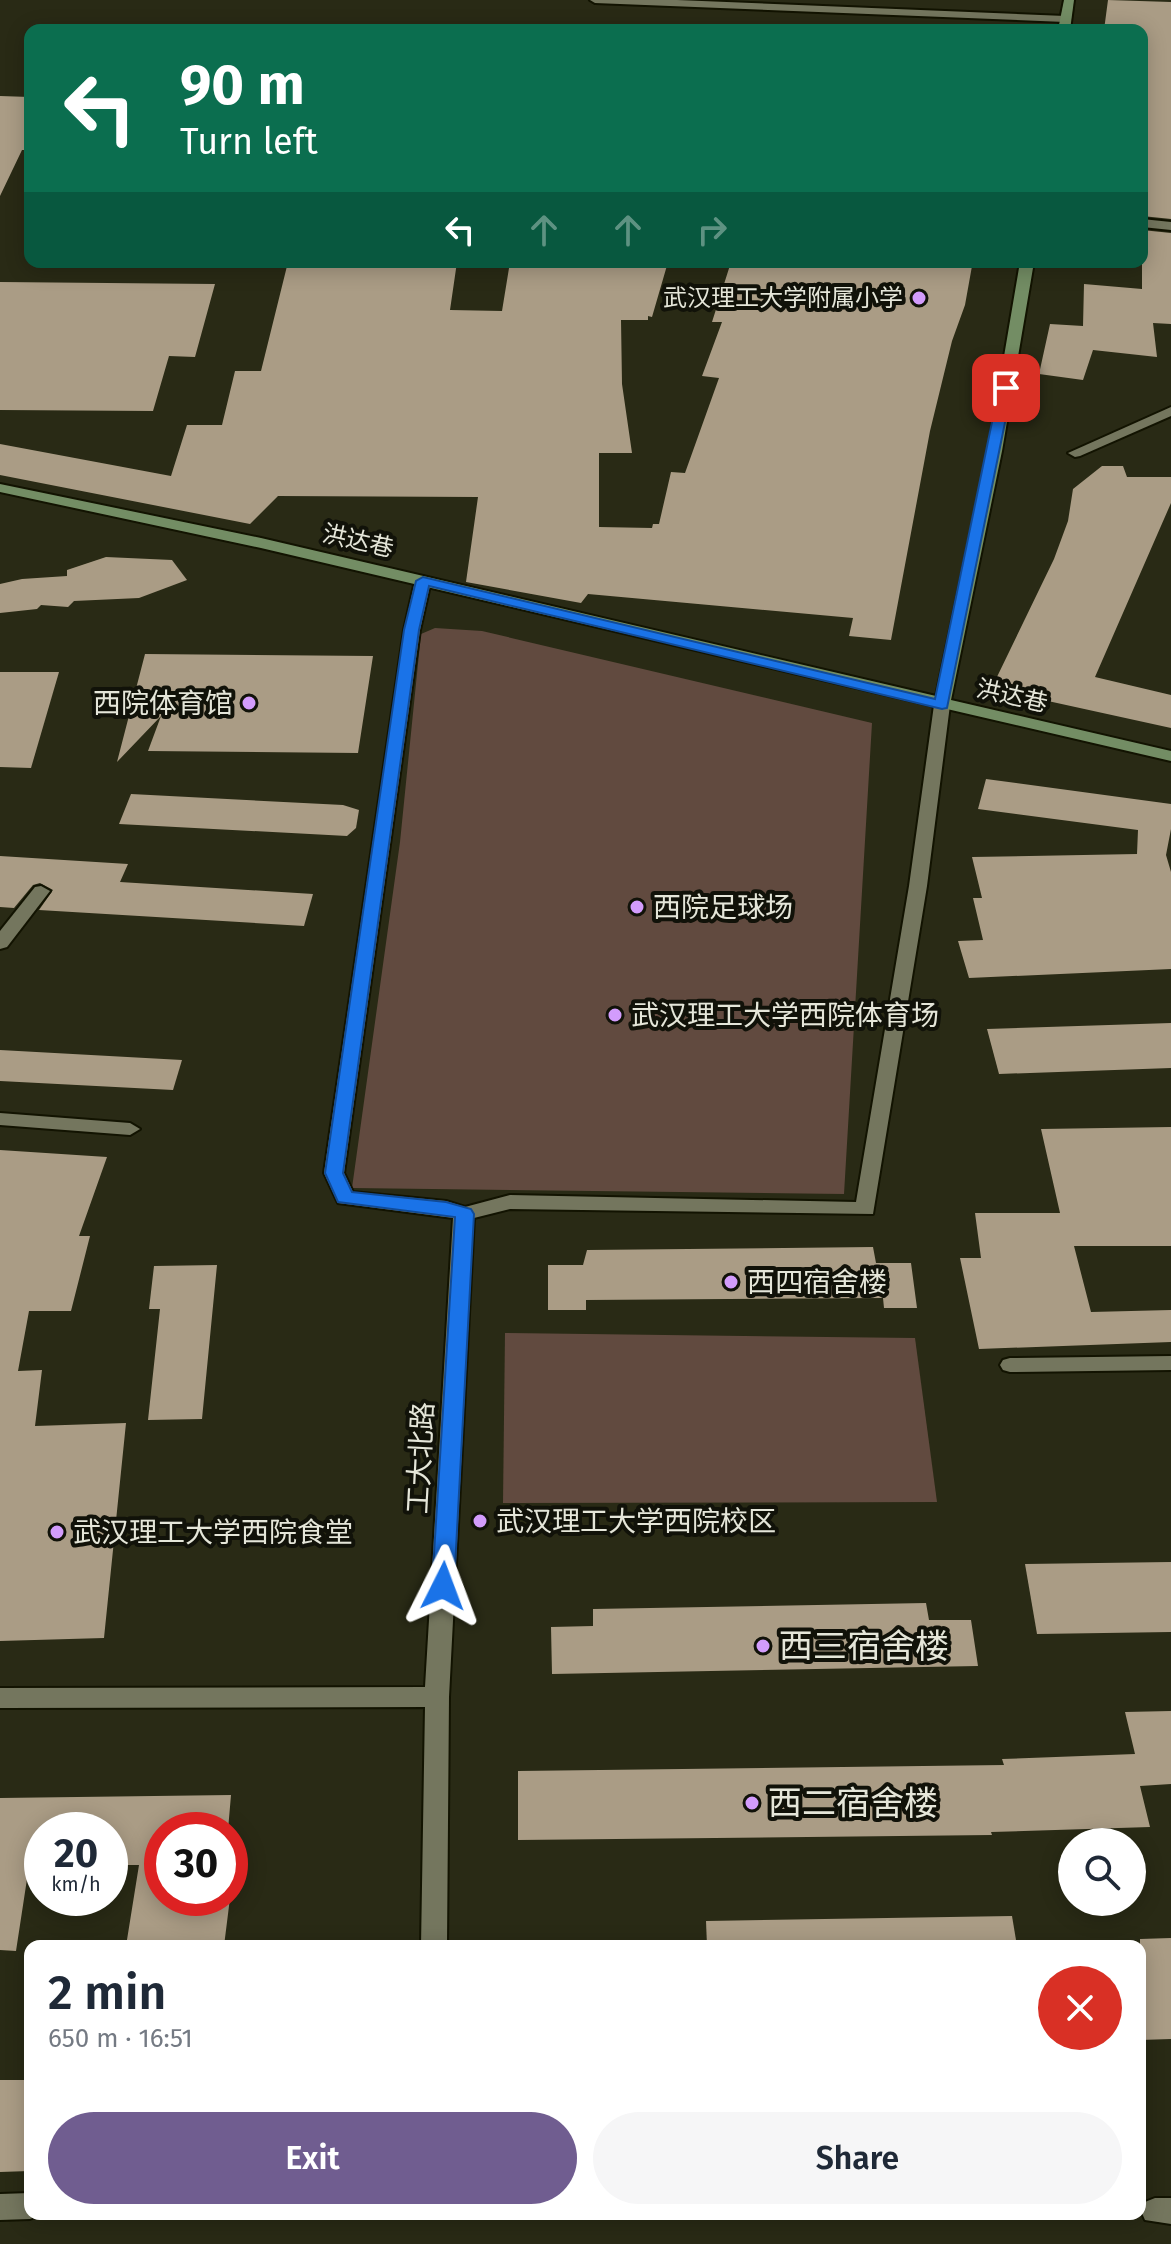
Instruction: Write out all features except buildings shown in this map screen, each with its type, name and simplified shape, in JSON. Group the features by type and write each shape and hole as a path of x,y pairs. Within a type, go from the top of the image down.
{"street":[{"path":"595,0 1045,24"},
{"path":"1064,24 1069,0"},
{"path":"1148,224 1171,226"},
{"path":"423,581 412,630 334,1173 345,1198 446,1208 464,1214 510,1202 866,1209 867,1187 918,886 942,705 995,451 1026,268"},
{"path":"1075,453 1171,411"},
{"name":"洪达巷","path":"0,488 423,581 942,705 1171,756"},
{"path":"0,943 41,891"},
{"path":"0,1119 130,1129"},
{"name":"工大北路","path":"434,1940 437,1697 464,1214"},
{"path":"0,1698 437,1697"},
{"path":"0,2207 24,2206"}],"lane":[{"path":"1010,1365 1171,1363"}],"shaded area":[{"name":"武汉理工大学西院体育场","path":"435,628 482,631 872,723 844,1194 352,1188 400,842 421,634"},
{"path":"505,1333 915,1338 937,1502 503,1503"}],"place":[{"name":"武汉理工大学附属小学","path":"919,298"},
{"name":"西院体育馆","path":"249,703"},
{"name":"西院足球场","path":"637,907"},
{"name":"武汉理工大学西院体育场","path":"615,1015"},
{"name":"西四宿舍楼","path":"731,1282"},
{"name":"武汉理工大学西院校区","path":"480,1521"},
{"name":"武汉理工大学西院食堂","path":"57,1532"},
{"name":"西三宿舍楼","path":"763,1646"},
{"name":"西二宿舍楼","path":"752,1803"}],"route":[{"path":"443,1586 464,1214 446,1208 345,1198 334,1173 412,630 423,581 942,705 1006,388"}]}
